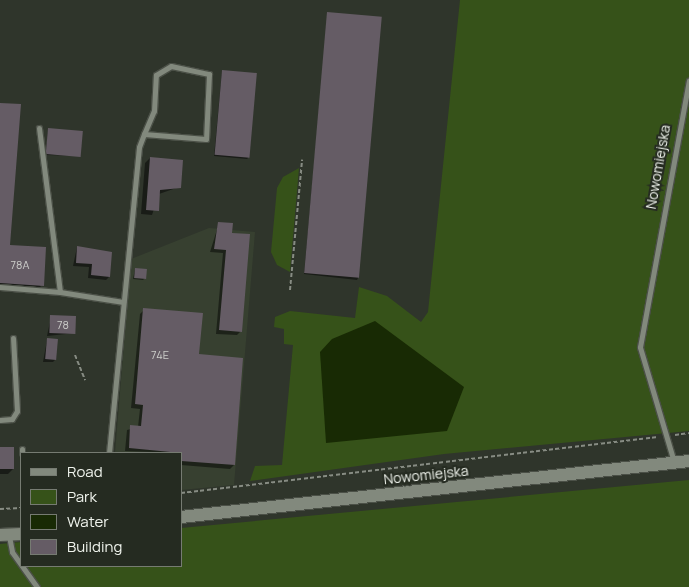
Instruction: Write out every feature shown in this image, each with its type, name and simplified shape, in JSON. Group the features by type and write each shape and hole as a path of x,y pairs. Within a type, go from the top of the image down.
{"street":[{"name":"Nowomiejska","path":"182,517 689,461"}],"lane":[{"path":"109,452 139,147 144,134 154,111 156,76 163,68 209,74 206,139 144,134"},
{"name":"Nowomiejska","path":"674,462 667,435 645,377 640,348 689,80"},
{"path":"39,128 60,292"},
{"path":"0,287 60,292 123,302"},
{"path":"0,420 12,419 18,411 13,338"},
{"path":"10,534 12,552 20,564"},
{"path":"22,567 36,587"}],"path":[{"path":"290,290 302,160"},
{"path":"75,355 85,380"},
{"path":"182,493 689,433"},
{"path":"0,509 20,508"}],"shaded area":[{"path":"209,228 255,232 234,485 182,490 182,452 115,452 131,259"}],"green space":[{"path":"460,0 689,0 689,431 444,454 250,481 255,466 282,465 293,345 284,344 284,329 274,327 275,317 290,311 355,318 359,287 387,296 421,322 428,312"},
{"path":"299,168 290,272 277,265 271,252 277,188 283,177"},
{"path":"689,480 689,587 0,587 0,544 20,542 20,567 182,567 182,528"}],"water":[{"path":"375,321 464,387 447,431 326,443 320,352 332,339"}],"building":[{"path":"327,12 382,17 359,278 304,273"},
{"path":"222,70 257,73 249,158 215,155"},
{"path":"0,103 21,104 10,245 46,247 44,286 0,283"},
{"path":"48,128 83,131 81,157 46,154"},
{"path":"150,157 183,160 181,188 160,190 159,211 146,210"},
{"path":"218,222 233,223 232,233 250,234 242,332 219,330 226,250 214,249"},
{"path":"77,246 112,252 110,277 91,275 92,264 76,263"},
{"path":"135,268 147,269 146,279 134,278"},
{"path":"143,308 203,313 199,354 243,358 235,465 182,461 182,452 129,448 130,425 141,426 143,405 135,404"},
{"path":"50,315 76,316 75,334 49,333"},
{"path":"47,338 58,339 56,360 45,359"},
{"path":"0,447 14,447 14,469 0,469"}]}
